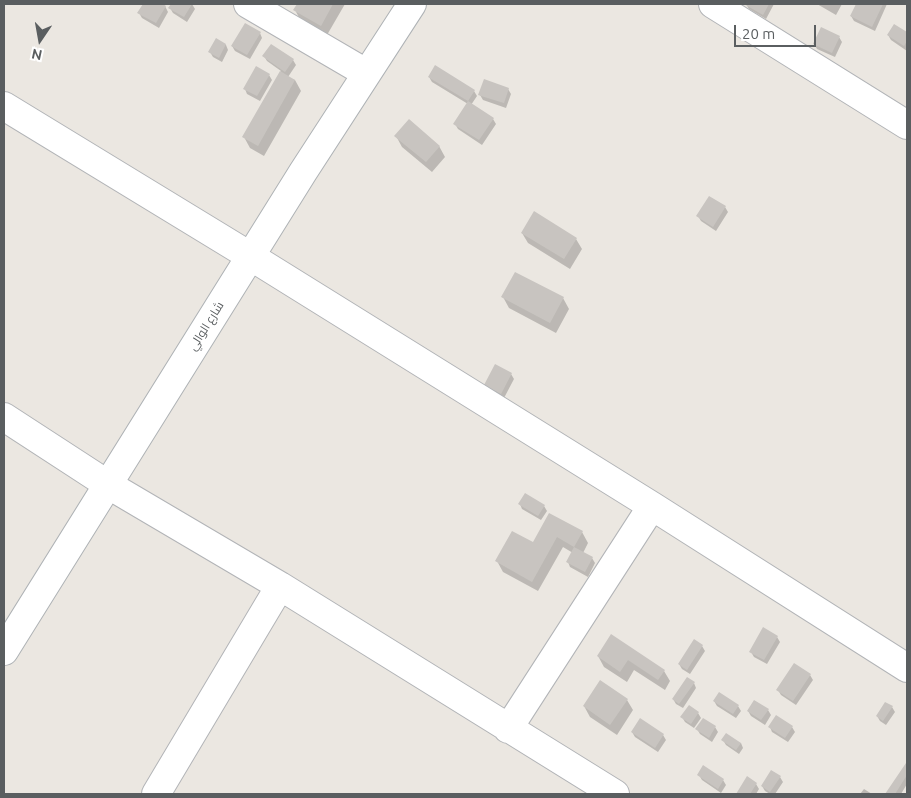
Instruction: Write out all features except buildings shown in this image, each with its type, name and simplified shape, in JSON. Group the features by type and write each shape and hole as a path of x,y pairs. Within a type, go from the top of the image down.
{"street":[{"path":"248,4 366,73"},
{"name":"شارع الوالي","path":"4,651 250,256 412,4"},
{"path":"713,4 907,124"},
{"path":"4,106 250,256 652,506 907,668"},
{"path":"4,417 107,484 280,586 615,794"},
{"path":"508,729 652,506"},
{"path":"156,794 280,586"}]}
